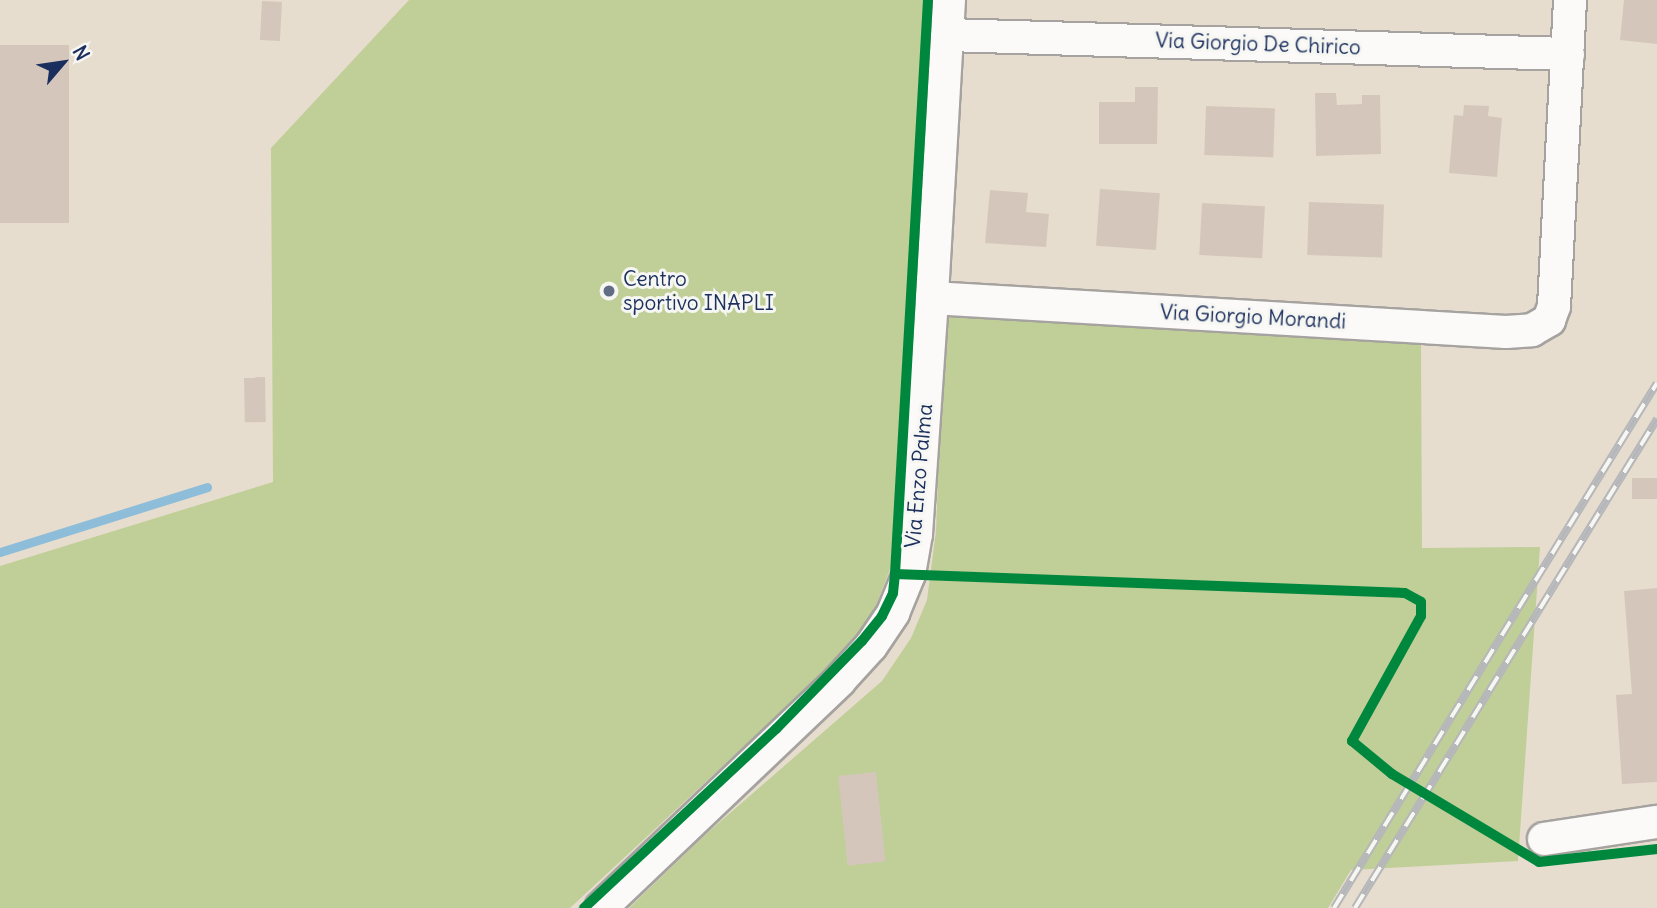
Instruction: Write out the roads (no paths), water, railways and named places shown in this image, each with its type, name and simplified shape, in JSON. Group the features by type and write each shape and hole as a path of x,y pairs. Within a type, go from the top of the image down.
{"street":[{"path":"932,298 949,0"},
{"name":"Via Giorgio Morandi","path":"932,298 1506,332 1557,326 1570,0"},
{"name":"Via Giorgio De Chirico","path":"948,35 1568,54"},
{"name":"Via Enzo Palma","path":"601,908 839,681 871,646 893,612 909,574 916,534 932,298"},
{"path":"1544,839 1657,822"}],"waterway":[{"path":"0,552 207,487"}],"railway":[{"path":"1334,908 1657,383"},
{"path":"1355,908 1657,419"}],"place":[{"name":"Centro sportivo INAPLI","path":"609,291"}]}
